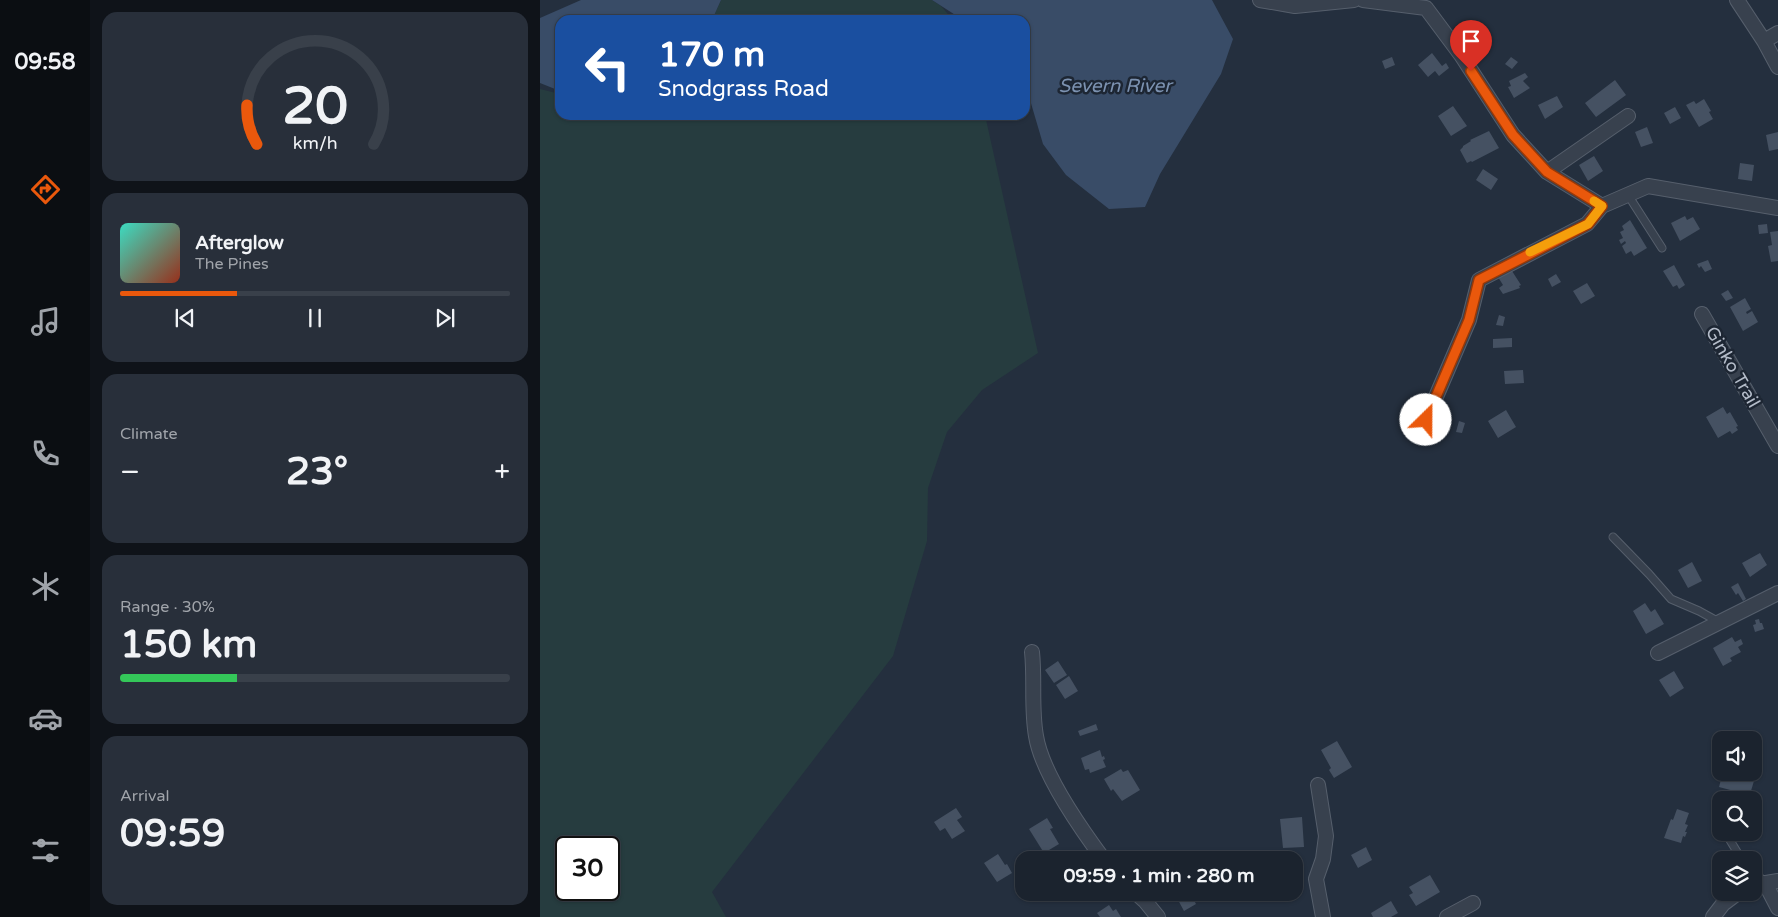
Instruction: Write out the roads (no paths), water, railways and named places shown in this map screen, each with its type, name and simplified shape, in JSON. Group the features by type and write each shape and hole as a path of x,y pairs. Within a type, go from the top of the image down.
{"street":[{"path":"1260,0 1295,6 1354,0"},
{"path":"1363,0 1426,8 1461,55 1513,135 1547,172 1602,206"},
{"path":"1738,0 1778,67"},
{"path":"1764,41 1778,33"},
{"path":"1547,172 1628,116"},
{"path":"1426,420 1469,320 1479,280 1588,224 1602,206 1648,186 1778,208"},
{"name":"Ginko Trail","path":"1702,314 1778,446"},
{"path":"1658,653 1778,593"},
{"path":"1032,652 1034,687 1032,704 1037,743 1051,778 1098,851"},
{"path":"1318,785 1326,836 1324,858 1316,880 1323,917"},
{"path":"1766,883 1778,908"},
{"path":"1145,901 1158,917"},
{"path":"1713,917 1727,901"},
{"path":"1447,917 1473,903"}],"lane":[{"path":"1628,195 1662,248"},
{"path":"1613,537 1671,600 1700,611 1719,622"}],"water":[{"path":"581,0 721,0 714,15 555,15 555,89 540,83 540,18"},
{"name":"Severn River","path":"932,0 1212,0 1233,39 1221,74 1160,174 1145,207 1109,209 1066,175 1043,144 1030,100 1030,15 955,15"}]}
